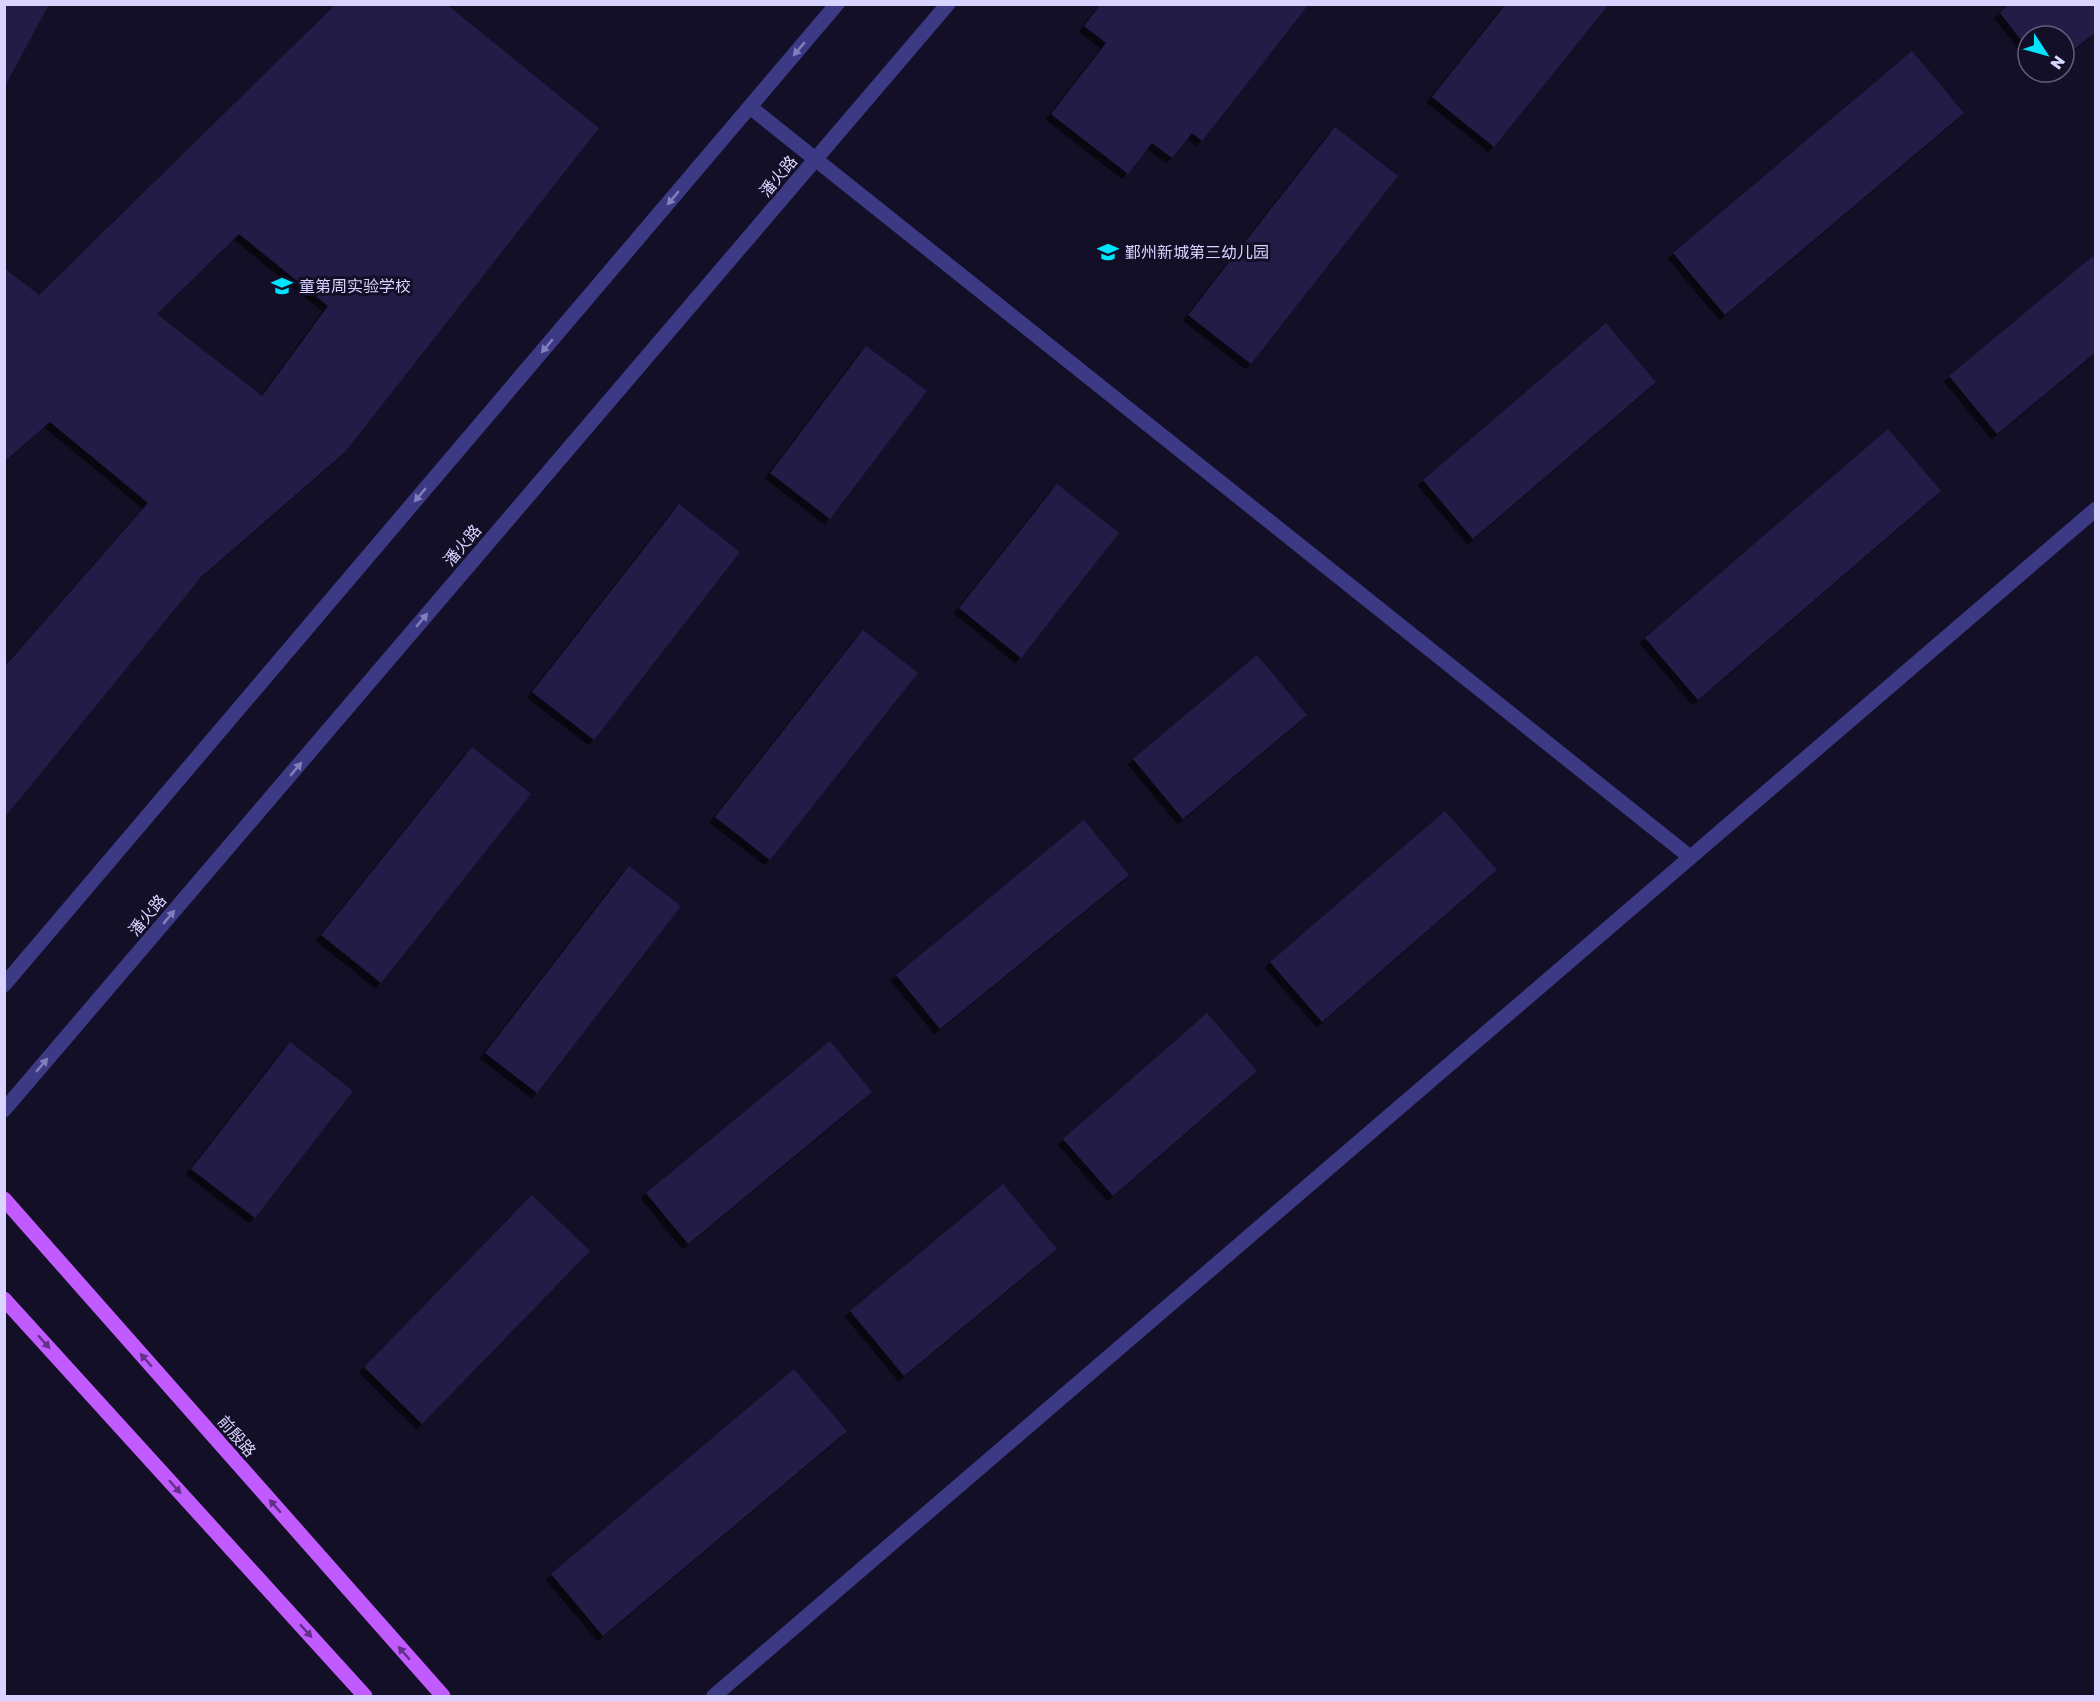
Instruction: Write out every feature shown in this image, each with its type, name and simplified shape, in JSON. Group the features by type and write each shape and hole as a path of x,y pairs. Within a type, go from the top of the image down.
{"main road":[{"name":"前殷路","path":"4,1199 443,1696"},
{"path":"4,1299 365,1696"}],"street":[{"path":"4,985 837,4"},
{"name":"潘火路","path":"4,1110 948,4"},
{"path":"750,107 1690,857"},
{"path":"714,1696 2096,509"}],"building":[{"path":"5,4 49,4 5,86"},
{"path":"336,4 446,4 599,128 345,452 201,577 5,817 5,662 7,664 148,503 50,422 4,462 4,268 39,295","holes":["239,234 328,306 262,396 157,314"]},
{"path":"1101,4 1309,4 1202,141 1192,133 1172,158 1152,143 1128,174 1051,114 1106,43 1084,26"},
{"path":"1506,4 1609,4 1494,147 1432,97"},
{"path":"2010,4 2096,4 2096,32 2076,48 2076,24 2016,24 2016,34 2000,13"},
{"path":"1912,51 1964,113 1725,315 1673,253"},
{"path":"1335,127 1398,176 1251,364 1188,315"},
{"path":"2092,257 2096,261 2096,352 1997,434 1949,376"},
{"path":"1606,323 1656,382 1473,539 1423,480"},
{"path":"866,346 927,391 830,519 770,473"},
{"path":"1888,429 1941,491 1698,700 1645,638"},
{"path":"1057,484 1119,533 1021,658 959,608"},
{"path":"679,504 740,552 594,740 532,692"},
{"path":"863,630 918,673 770,860 715,817"},
{"path":"1257,655 1307,715 1183,819 1133,759"},
{"path":"472,747 531,794 381,983 321,935"},
{"path":"1445,811 1497,870 1322,1022 1270,962"},
{"path":"1084,820 1129,875 940,1029 896,975"},
{"path":"629,866 681,906 537,1093 485,1053"},
{"path":"1207,1013 1257,1071 1113,1196 1063,1139"},
{"path":"830,1041 872,1092 688,1244 646,1193"},
{"path":"290,1042 353,1091 255,1218 191,1169"},
{"path":"1003,1184 1057,1249 904,1376 850,1311"},
{"path":"532,1195 590,1251 422,1424 364,1367"},
{"path":"794,1369 847,1431 603,1636 551,1574"}],"place":[{"name":"鄞州新城第三幼儿园","path":"1108,252"},
{"name":"童第周实验学校","path":"282,286"}]}
